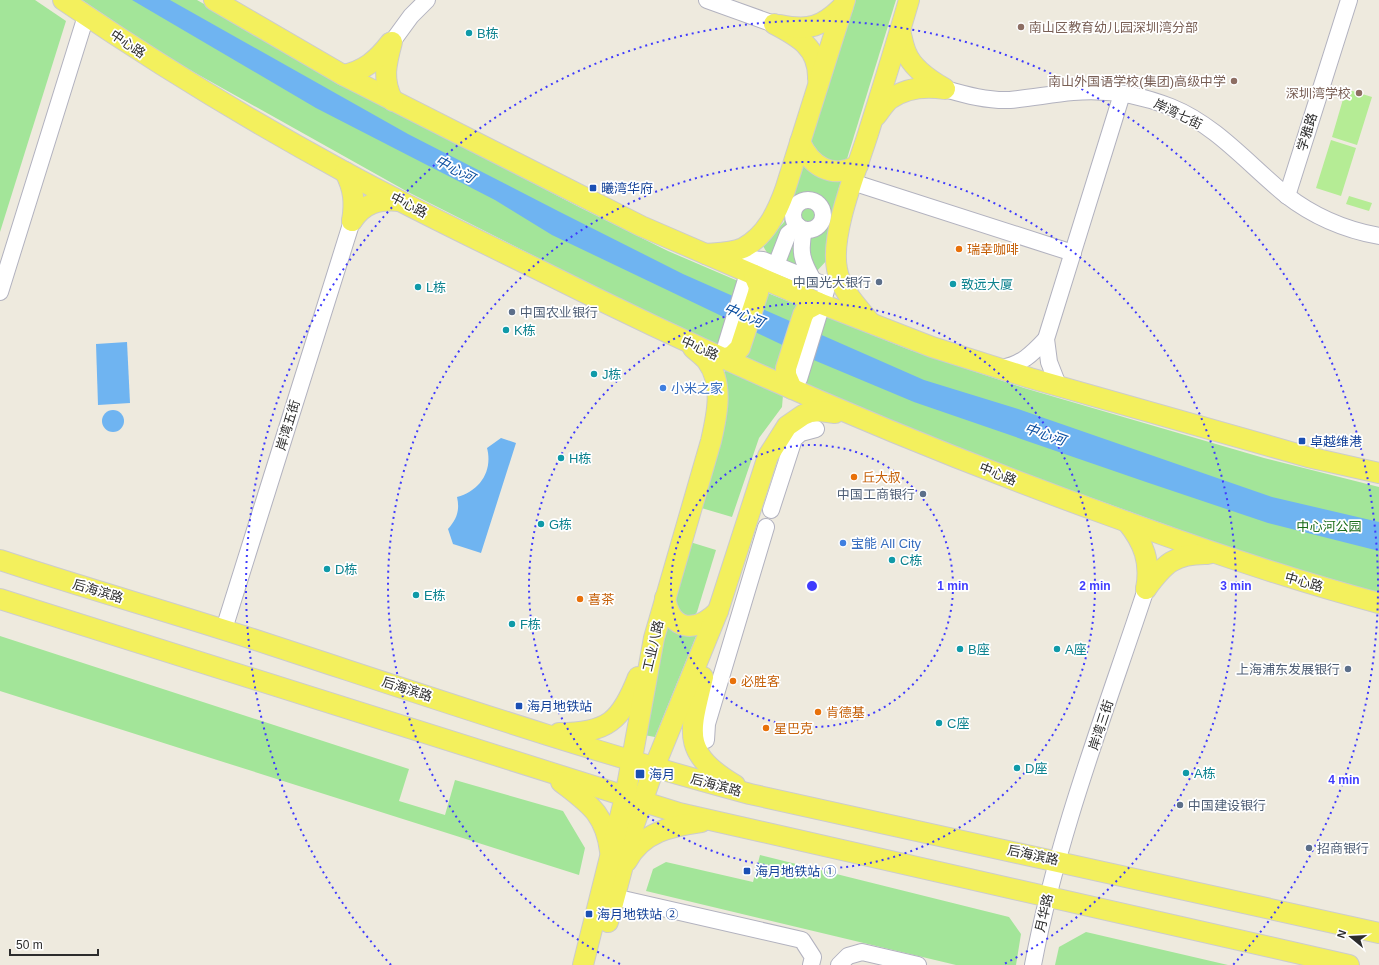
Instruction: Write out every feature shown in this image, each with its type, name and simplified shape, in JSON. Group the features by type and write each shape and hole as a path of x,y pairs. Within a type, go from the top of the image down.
{"main road":[{"name":"中心路","path":"63,0 157,64 344,172 684,341 730,351 792,379 847,414 1029,487 1251,566 1379,603"},
{"path":"214,0 343,75 393,101 641,226 706,254 753,280 821,304 932,347 1058,385 1308,456 1379,473"},
{"path":"872,324 842,284 837,269 836,249 840,226 855,174 910,0"},
{"path":"774,24 798,28 818,25 828,20 844,3"},
{"path":"706,254 731,252 743,248 763,231 780,204 844,3"},
{"path":"774,24 800,40 812,52 819,69 818,83"},
{"path":"900,30 906,53 930,80 945,89"},
{"path":"343,75 368,66 392,42"},
{"path":"392,42 385,74 387,88 393,101"},
{"path":"872,122 889,100 908,90 927,87 945,89"},
{"path":"800,142 811,160 824,168 855,174"},
{"path":"344,172 352,188 354,197 352,221"},
{"path":"352,221 357,213 368,205 377,201 400,201"},
{"path":"730,351 753,280"},
{"path":"792,379 803,315 806,310 821,304"},
{"name":"工业八路","path":"597,965 633,828 634,800 632,761 654,638 712,441 717,415 718,395 714,374 706,360 684,341"},
{"name":"工业八路","path":"583,965 611,854 634,800 654,768 718,611 760,478 776,440 787,426 810,412 847,414"},
{"path":"1127,522 1136,534 1147,555 1148,577 1146,589"},
{"path":"1146,589 1158,573 1176,558 1188,554 1215,554"},
{"name":"后海滨路","path":"0,560 224,629 654,768 750,794 1057,860 1379,933"},
{"path":"665,598 671,616 677,623 686,626 702,624 718,611"},
{"path":"0,599 634,800 711,822 1342,964"},
{"path":"718,611 692,721 694,745 698,754 711,769 750,794"},
{"path":"542,733 586,732 608,724 618,715 631,696 654,638"},
{"path":"552,774 583,799 600,816 607,831 611,854"},
{"path":"621,873 636,847 653,834 681,825 711,822"},
{"path":"1339,924 1379,924"}],"street":[{"path":"392,42 411,16 427,0"},
{"path":"707,0 774,24"},
{"name":"学雅路","path":"1287,196 1349,0"},
{"path":"0,292 86,16"},
{"name":"岸湾七街","path":"945,89 990,99 1010,100 1075,92 1122,94 1148,99 1191,117 1227,144 1287,196 1313,212 1350,229 1379,236"},
{"path":"1058,385 1049,362 1046,339 1122,94"},
{"path":"855,174 1072,253"},
{"name":"岸湾五街","path":"224,629 352,221"},
{"path":"776,265 788,234 801,228 802,260 813,280"},
{"path":"753,280 750,259 763,260 825,285 826,291 792,379"},
{"path":"1001,368 1011,366 1027,358 1046,339"},
{"path":"771,510 794,439 801,433 816,429"},
{"path":"706,740 707,724 766,527"},
{"name":"岸湾三街","path":"1057,860 1146,589"},
{"name":"月华路","path":"1033,965 1047,898 1057,860"},
{"path":"614,897 802,940 813,957 811,965"},
{"path":"839,965 848,956 862,952 918,965"}],"green space":[{"path":"0,0 35,0 66,21 0,232"},
{"name":"中心河公园","path":"82,0 197,0 358,92 579,207 668,251 745,284 910,350 1024,388 1264,458 1379,487 1379,593 1222,545 1023,473 855,407 709,341 617,298 408,192 165,56"},
{"path":"852,0 896,0 846,162 832,163 809,146"},
{"path":"1346,89 1372,97 1357,145 1332,137"},
{"path":"1331,140 1356,148 1341,196 1316,188"},
{"path":"803,164 842,177 830,220 827,260 816,272 769,256 763,246 784,222"},
{"path":"1349,196 1372,203 1369,211 1346,204"},
{"path":"727,370 783,395 782,407 759,438 732,517 698,507 723,373"},
{"path":"690,542 716,550 697,612 692,619 671,608"},
{"path":"665,623 699,629 655,737 644,735"},
{"path":"0,636 409,769 399,801 445,815 455,780 563,811 585,848 579,875 0,691"},
{"path":"760,855 1009,917 1021,934 1016,965 956,965 646,891 653,869 666,862 753,882"},
{"path":"1086,932 1228,965 1055,965 1059,947"}],"water":[{"name":"中心河","path":"132,0 170,0 408,134 683,274 924,380 1015,408 1272,497 1379,522 1379,551 1268,523 1146,482 914,402 816,361 552,235 495,200 316,108"},
{"path":"127,342 130,403 98,405 96,344"},
{"path":"109,410 117,410 124,417 124,425 117,432 109,432 102,425 102,417"},
{"path":"501,438 516,443 481,553 453,544 448,529 454,522 457,514 457,497 472,490 483,479 488,465 487,448"}],"place":[{"name":"南山区教育幼儿园深圳湾分部","path":"1021,27"},
{"name":"B栋","path":"469,33"},
{"name":"南山外国语学校(集团)高级中学","path":"1234,81"},
{"name":"深圳湾学校","path":"1359,93"},
{"name":"曦湾华府","path":"593,188"},
{"name":"瑞幸咖啡","path":"959,249"},
{"name":"中国光大银行","path":"879,282"},
{"name":"致远大厦","path":"953,284"},
{"name":"L栋","path":"418,287"},
{"name":"中国农业银行","path":"512,312"},
{"name":"K栋","path":"506,330"},
{"name":"J栋","path":"594,374"},
{"name":"小米之家","path":"663,388"},
{"name":"卓越维港","path":"1302,441"},
{"name":"H栋","path":"561,458"},
{"name":"丘大叔","path":"854,477"},
{"name":"中国工商银行","path":"923,494"},
{"name":"G栋","path":"541,524"},
{"name":"宝能 All City","path":"843,543"},
{"name":"C栋","path":"892,560"},
{"name":"D栋","path":"327,569"},
{"name":"E栋","path":"416,595"},
{"name":"喜茶","path":"580,599"},
{"name":"F栋","path":"512,624"},
{"name":"B座","path":"960,649"},
{"name":"A座","path":"1057,649"},
{"name":"上海浦东发展银行","path":"1348,669"},
{"name":"必胜客","path":"733,681"},
{"name":"海月地铁站","path":"519,706"},
{"name":"肯德基","path":"818,712"},
{"name":"C座","path":"939,723"},
{"name":"星巴克","path":"766,728"},
{"name":"D座","path":"1017,768"},
{"name":"A栋","path":"1186,773"},
{"name":"海月","path":"640,774"},
{"name":"中国建设银行","path":"1180,805"},
{"name":"招商银行","path":"1309,848"},
{"name":"海月地铁站 ①","path":"747,871"},
{"name":"海月地铁站 ②","path":"589,914"}]}
